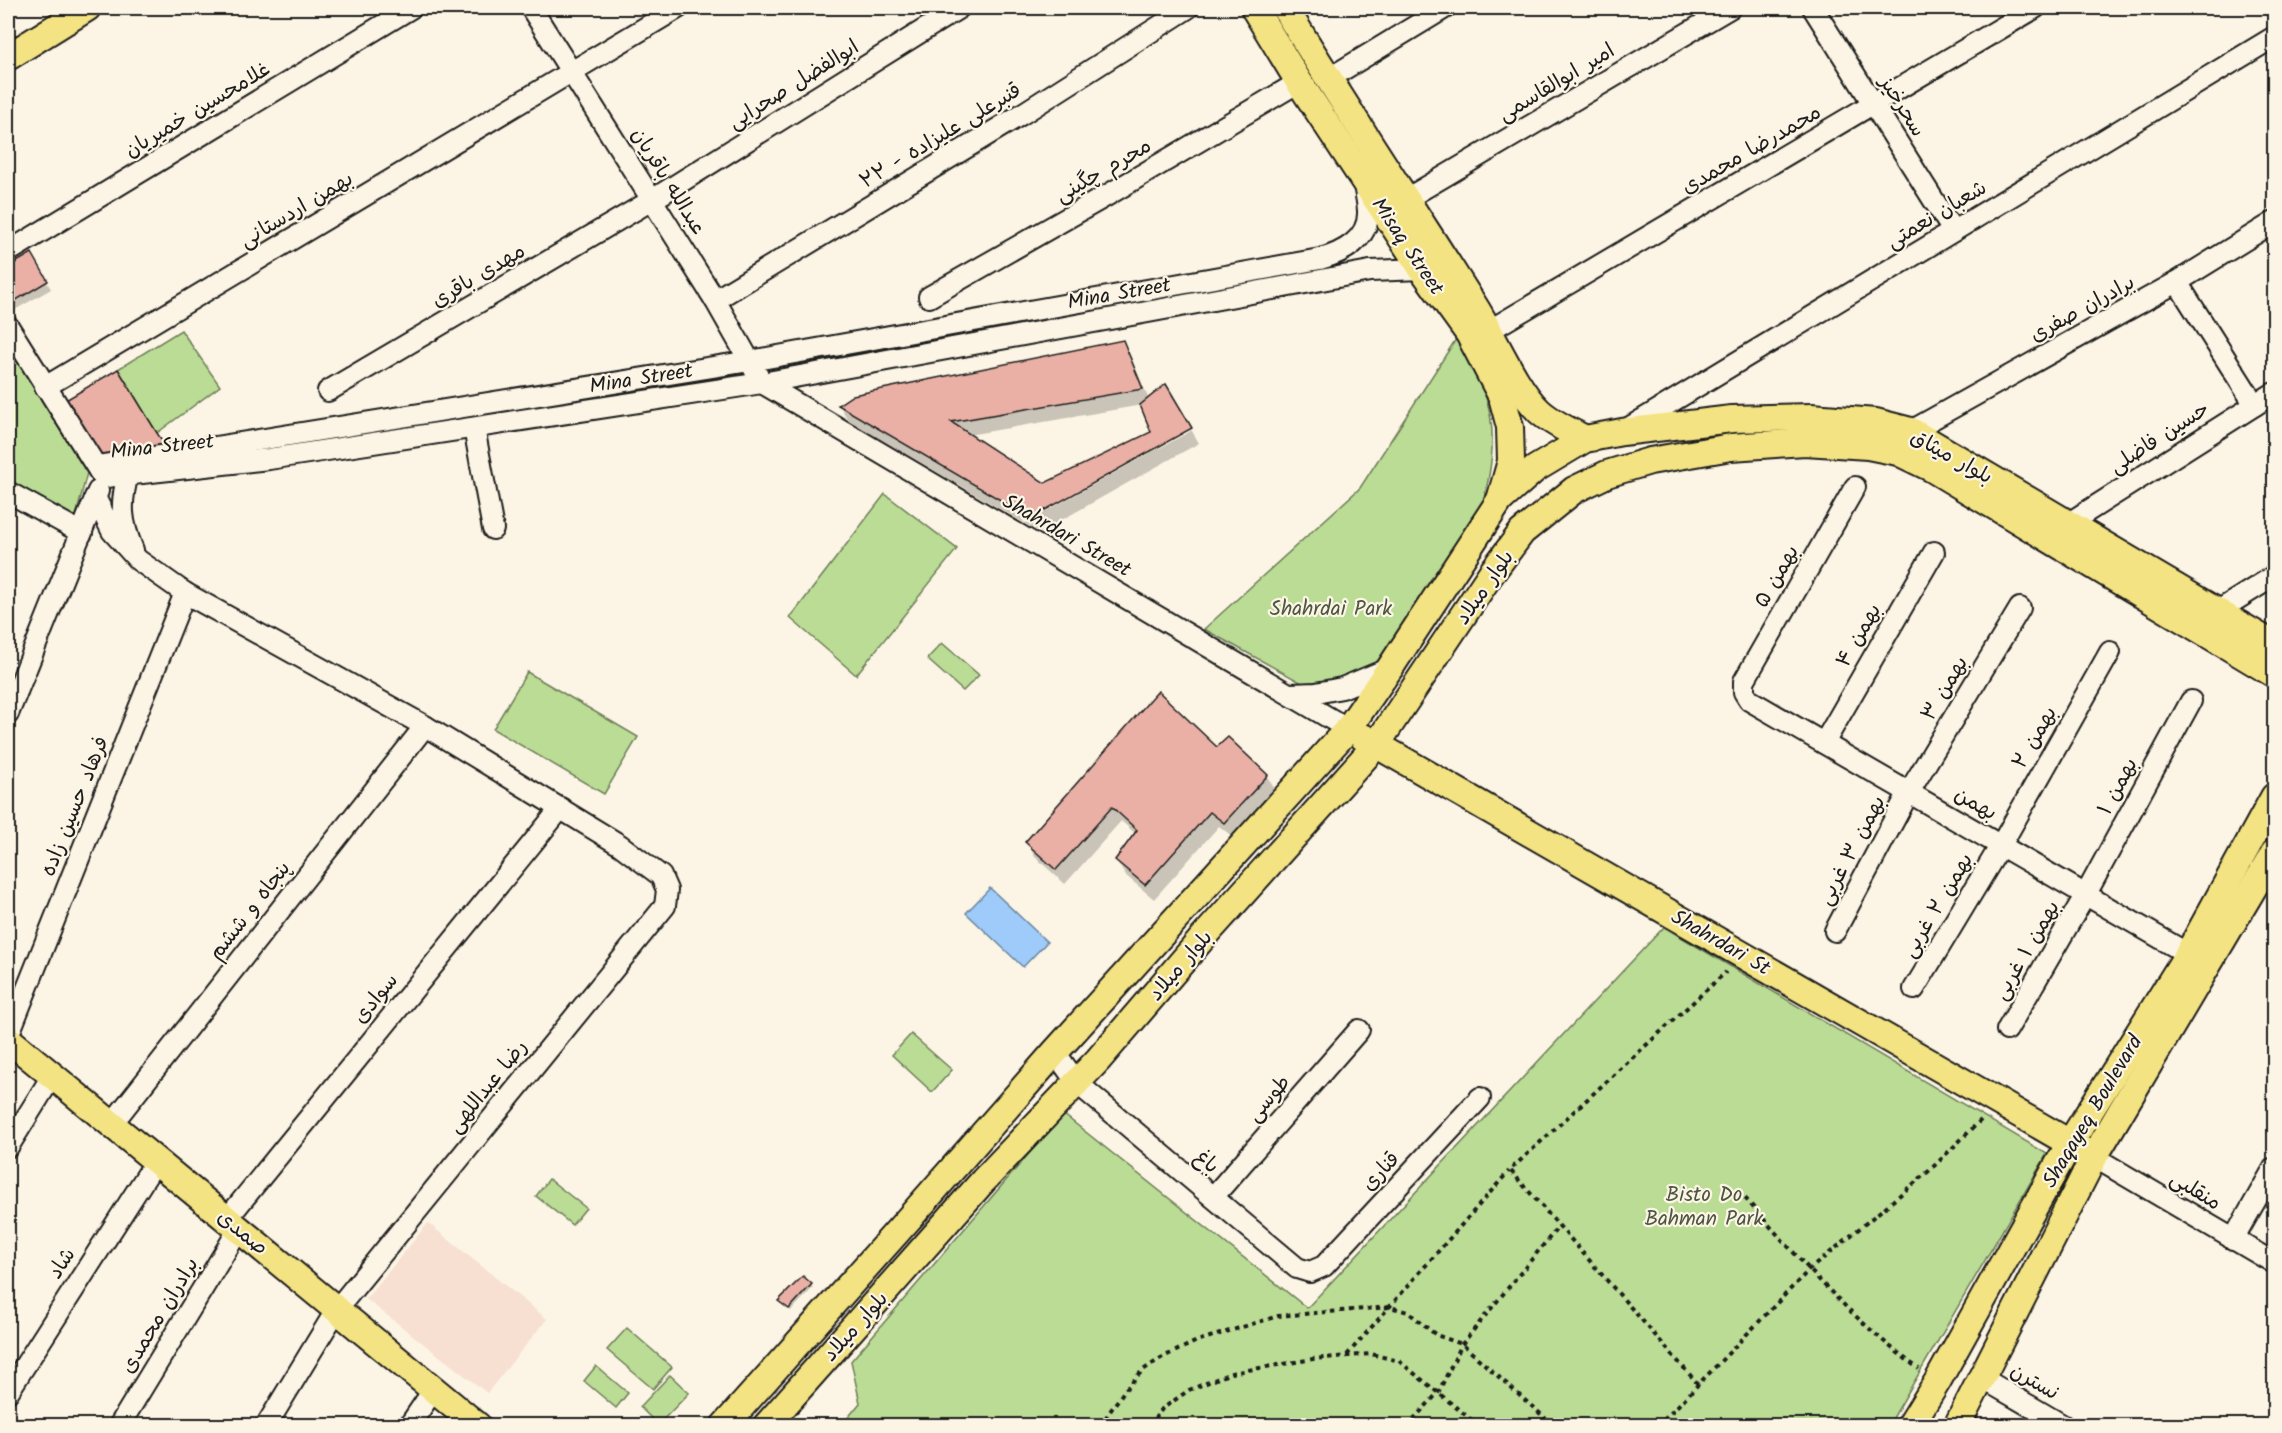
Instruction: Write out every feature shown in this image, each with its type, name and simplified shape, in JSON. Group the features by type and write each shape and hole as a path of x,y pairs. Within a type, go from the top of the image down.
{"main road":[{"path":"8,57 87,8"},
{"name":"Misaq Street","path":"1254,8 1299,82 1363,179 1490,330 1523,393 1539,412 1586,439"},
{"name":"Misaq Street","path":"1285,8 1328,79 1407,199 1433,263 1502,397 1510,427 1510,461 1500,500"},
{"name":"بلوار میثاق","path":"1500,500 1535,469 1586,439 1622,432 1732,419 1811,417 1875,422 1911,431 2218,611 2269,661"},
{"name":"بلوار میثاق","path":"1574,490 1607,474 1650,461 1731,447 1805,442 1868,446 1898,452 1931,468 2269,661"},
{"name":"بلوار میلاد","path":"766,1425 983,1181 1077,1083 1377,744 1490,575 1522,532 1574,490"},
{"name":"بلوار میلاد","path":"724,1425 1055,1052 1348,729 1500,500"},
{"path":"2269,661 2274,688"},
{"name":"Shahrdari St","path":"1348,729 2094,1157"},
{"name":"Shaqayeq Boulevard","path":"1917,1420 2070,1143 2188,954 2274,797"},
{"name":"Shaqayeq Boulevard","path":"1958,1425 2094,1157 2274,853"},
{"name":"صمدی","path":"8,1038 478,1425"},
{"path":"912,1215 935,1236"}],"street":[{"name":"غلامحسین خمیریان","path":"8,252 411,8"},
{"name":"عبدالله باقریان","path":"531,8 715,300 762,383"},
{"name":"بهمن اردستانی","path":"45,387 678,8"},
{"name":"ابوالفضل صحرایی","path":"652,200 959,8"},
{"name":"قنبرعلی علیزاده - ۲۲","path":"715,300 1022,114 1188,8"},
{"path":"1328,79 1445,8"},
{"name":"امیر ابوالقاسمی","path":"1407,199 1730,8"},
{"name":"سحرخیز","path":"1813,8 1953,231"},
{"name":"محمدرضا محمدی","path":"1490,330 2035,8"},
{"name":"شعبان نعمتی","path":"1622,432 2274,37"},
{"name":"محرم چگینی","path":"929,297 1299,82"},
{"name":"Mina Street","path":"1363,179 1368,214 1363,233 1338,255 750,362 99,467 101,474 128,474 269,459 474,428 762,383 1370,271 1433,263"},
{"name":"مهدی باقری","path":"328,391 652,200"},
{"name":"برادران صفری","path":"1911,431 2177,282 2274,222"},
{"path":"2177,282 2254,405"},
{"path":"8,326 101,474 82,533 8,714"},
{"name":"Shahrdari Street","path":"762,383 1348,729"},
{"name":"حسین فاضلی","path":"2069,523 2274,393"},
{"path":"474,428 492,529"},
{"path":"128,474 123,494 122,512 124,526 138,560"},
{"name":"بهمن ۵","path":"1744,692 1744,681 1855,487"},
{"path":"8,492 82,533"},
{"path":"95,497 112,531 138,560 185,593 425,726 561,808"},
{"name":"بهمن ۴","path":"1824,743 1934,552"},
{"path":"2218,611 2274,576"},
{"name":"فرهاد حسین زاده","path":"8,1038 185,593"},
{"name":"بهمن ۳","path":"1909,792 2020,608"},
{"name":"بهمن ۲","path":"2001,845 2110,652"},
{"path":"1290,694 1316,693 1342,688 1390,668"},
{"name":"بهمن","path":"1744,692 1749,700 2188,954"},
{"name":"بهمن ۱","path":"2086,894 2191,701"},
{"name":"پنجاه و ششم","path":"111,1125 425,726"},
{"name":"بهمن ۳ غربی","path":"1835,931 1909,792"},
{"name":"رضا عبداللهی","path":"266,1425 337,1309 665,906 667,890 661,876 620,845 561,808"},
{"name":"سوادی","path":"233,1224 561,808"},
{"name":"بهمن ۲ غربی","path":"1914,989 2001,845"},
{"name":"بهمن ۱ غربی","path":"2007,1030 2086,894"},
{"name":"طوسی","path":"1212,1197 1359,1030"},
{"name":"باغ","path":"1055,1052 1077,1083 1297,1268 1310,1272"},
{"path":"8,1147 52,1076"},
{"name":"قناری","path":"1310,1272 1324,1266 1480,1098"},
{"name":"منقلبی","path":"2094,1157 2274,1263"},
{"name":"شاد","path":"8,1392 156,1161"},
{"path":"2233,1240 2274,1168"},
{"name":"برادران محمدی","path":"119,1425 233,1224"},
{"name":"نسترن","path":"1982,1378 2064,1425"},
{"path":"409,1425 434,1389"}],"path":[{"path":"1698,1384 1510,1170 1744,955"},
{"path":"1658,1425 1809,1270 1929,1171 2000,1101"},
{"path":"1347,1355 1509,1171"},
{"path":"1745,1198 1809,1270 1886,1345 1937,1382"},
{"path":"1407,1425 1438,1393 1462,1344 1560,1226"},
{"path":"1100,1425 1124,1391 1143,1370 1161,1358 1197,1341 1278,1316 1390,1307 1408,1312 1436,1335 1462,1344 1554,1425"},
{"path":"1149,1425 1162,1409 1189,1390 1231,1373 1347,1355 1371,1354 1399,1361 1479,1425"}],"shaded area":[{"path":"428,1223 547,1319 487,1393 366,1299"}],"green space":[{"path":"181,330 220,386 157,433 118,369"},
{"name":"Shahrdai Park","path":"1456,339 1480,383 1490,413 1492,445 1486,492 1477,522 1378,664 1342,679 1302,683 1204,629 1360,488"},
{"path":"8,347 87,473 75,520 8,482"},
{"path":"885,494 957,549 856,675 790,618"},
{"path":"942,643 979,675 963,691 927,659"},
{"path":"527,672 638,737 604,794 493,729"},
{"name":"Bisto Do Bahman Park","path":"1664,927 2047,1154 1889,1425 841,1426 860,1403 851,1361 1063,1114 1307,1308"},
{"path":"911,1034 952,1070 932,1092 892,1055"},
{"path":"549,1179 586,1208 572,1225 536,1196"},
{"path":"627,1328 672,1367 653,1389 607,1350"},
{"path":"596,1366 628,1393 616,1408 584,1381"},
{"path":"670,1375 689,1393 658,1425 640,1407"}],"water":[{"path":"990,888 1047,942 1023,967 966,913"}],"building":[{"path":"32,253 48,281 8,305 8,267"},
{"path":"1123,340 1143,389 951,422 1045,483 1151,432 1140,405 1166,384 1192,428 1031,518 838,405 853,395"},
{"path":"118,369 167,448 100,458 64,401"},
{"path":"1158,691 1217,747 1228,737 1268,775 1224,823 1210,812 1145,885 1115,860 1137,830 1112,807 1056,870 1025,842"},
{"path":"803,1276 812,1284 789,1309 778,1301"}]}
